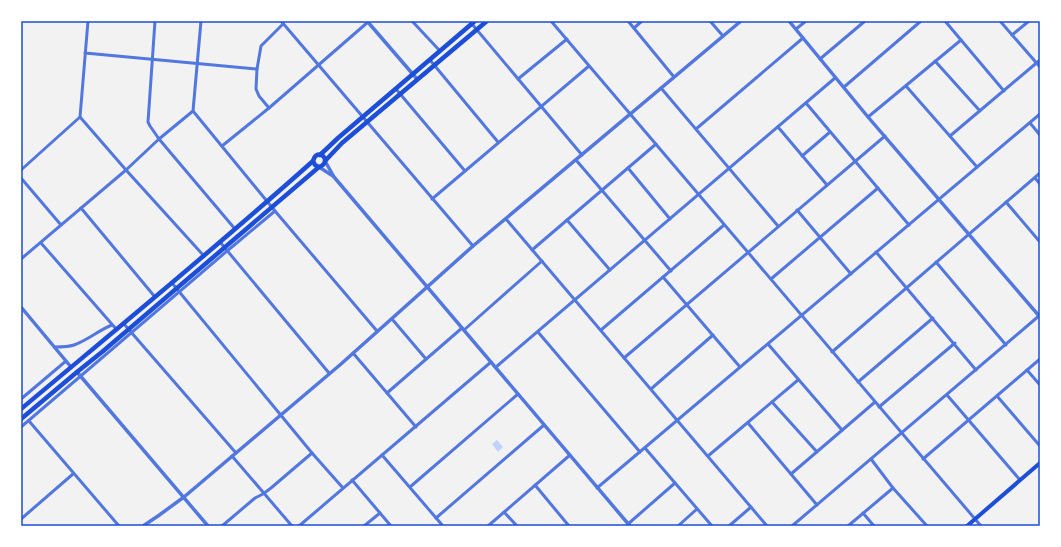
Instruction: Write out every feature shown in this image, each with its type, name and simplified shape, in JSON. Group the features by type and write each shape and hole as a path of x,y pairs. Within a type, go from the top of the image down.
{"main road":[{"path":"21,419 130,331 274,209 323,165 342,143 487,21"},
{"path":"21,409 268,202 313,161 314,157 320,155 474,22"},
{"path":"320,155 323,156 325,161"},
{"path":"313,161 315,165 319,167"},
{"path":"967,526 1040,463"}],"street":[{"path":"21,170 80,117 88,21"},
{"path":"155,21 148,122 159,139 235,229"},
{"path":"201,21 193,111 377,331"},
{"path":"281,21 473,246"},
{"path":"412,21 440,51"},
{"path":"551,21 981,526"},
{"path":"628,21 674,77"},
{"path":"634,28 642,21"},
{"path":"710,21 723,36"},
{"path":"143,526 184,497 353,353 473,246 741,21"},
{"path":"789,21 868,117 1040,316 792,526"},
{"path":"796,29 806,21"},
{"path":"820,59 865,21"},
{"path":"844,87 921,21"},
{"path":"945,21 1004,91"},
{"path":"1000,21 1040,67"},
{"path":"1012,35 1029,21"},
{"path":"222,146 269,108 368,22 418,79"},
{"path":"474,22 477,29 582,155"},
{"path":"269,108 257,93 257,69 261,46 284,24"},
{"path":"696,129 803,38"},
{"path":"518,79 567,39"},
{"path":"868,117 961,40"},
{"path":"85,53 257,69"},
{"path":"430,60 498,142"},
{"path":"950,136 1040,60"},
{"path":"935,61 980,111"},
{"path":"432,199 589,66"},
{"path":"496,367 836,78"},
{"path":"906,86 977,167"},
{"path":"661,88 778,226"},
{"path":"396,89 465,171"},
{"path":"806,103 909,224"},
{"path":"21,260 193,111"},
{"path":"598,488 1040,114"},
{"path":"80,117 204,256"},
{"path":"1030,123 1040,135"},
{"path":"778,127 827,185"},
{"path":"802,156 830,132"},
{"path":"624,358 885,136"},
{"path":"532,250 656,144"},
{"path":"576,160 670,271"},
{"path":"325,161 334,177 629,525 676,484"},
{"path":"319,167 334,177"},
{"path":"628,168 670,218"},
{"path":"832,352 1040,173"},
{"path":"21,178 61,225"},
{"path":"1035,178 1040,184"},
{"path":"771,279 878,188"},
{"path":"1006,202 1040,242"},
{"path":"81,208 155,298"},
{"path":"797,210 851,274"},
{"path":"506,219 768,526"},
{"path":"567,220 610,270"},
{"path":"601,330 724,225"},
{"path":"220,242 329,373"},
{"path":"41,243 117,330"},
{"path":"876,252 976,370"},
{"path":"387,393 542,261"},
{"path":"936,262 1006,345"},
{"path":"664,277 740,367"},
{"path":"172,283 343,488"},
{"path":"21,307 72,367"},
{"path":"858,382 933,318"},
{"path":"392,319 426,359"},
{"path":"124,324 236,453"},
{"path":"55,347 74,345 92,337 112,325"},
{"path":"538,332 640,452"},
{"path":"651,389 713,335"},
{"path":"768,344 842,430"},
{"path":"879,407 955,344"},
{"path":"353,353 416,427"},
{"path":"923,458 1040,360"},
{"path":"21,399 66,361"},
{"path":"299,526 491,362"},
{"path":"1027,370 1040,385"},
{"path":"21,427 78,374 208,526"},
{"path":"708,456 798,380"},
{"path":"410,487 518,394"},
{"path":"947,395 1020,480"},
{"path":"997,396 1040,446"},
{"path":"772,402 817,452"},
{"path":"791,474 875,402"},
{"path":"28,421 118,526"},
{"path":"748,422 817,505"},
{"path":"436,518 544,425"},
{"path":"645,448 712,526"},
{"path":"222,526 255,498 263,494 312,452"},
{"path":"382,455 443,526"},
{"path":"488,526 570,455"},
{"path":"232,456 292,526"},
{"path":"871,459 893,488 927,526"},
{"path":"21,519 73,474"},
{"path":"352,480 391,526"},
{"path":"535,485 569,526"},
{"path":"848,526 893,488"},
{"path":"729,526 751,507"},
{"path":"678,526 697,509"},
{"path":"504,512 516,526"},
{"path":"364,526 380,513"},
{"path":"863,513 874,526"}],"water":[{"path":"497,440 503,447 498,452 492,444"}]}
